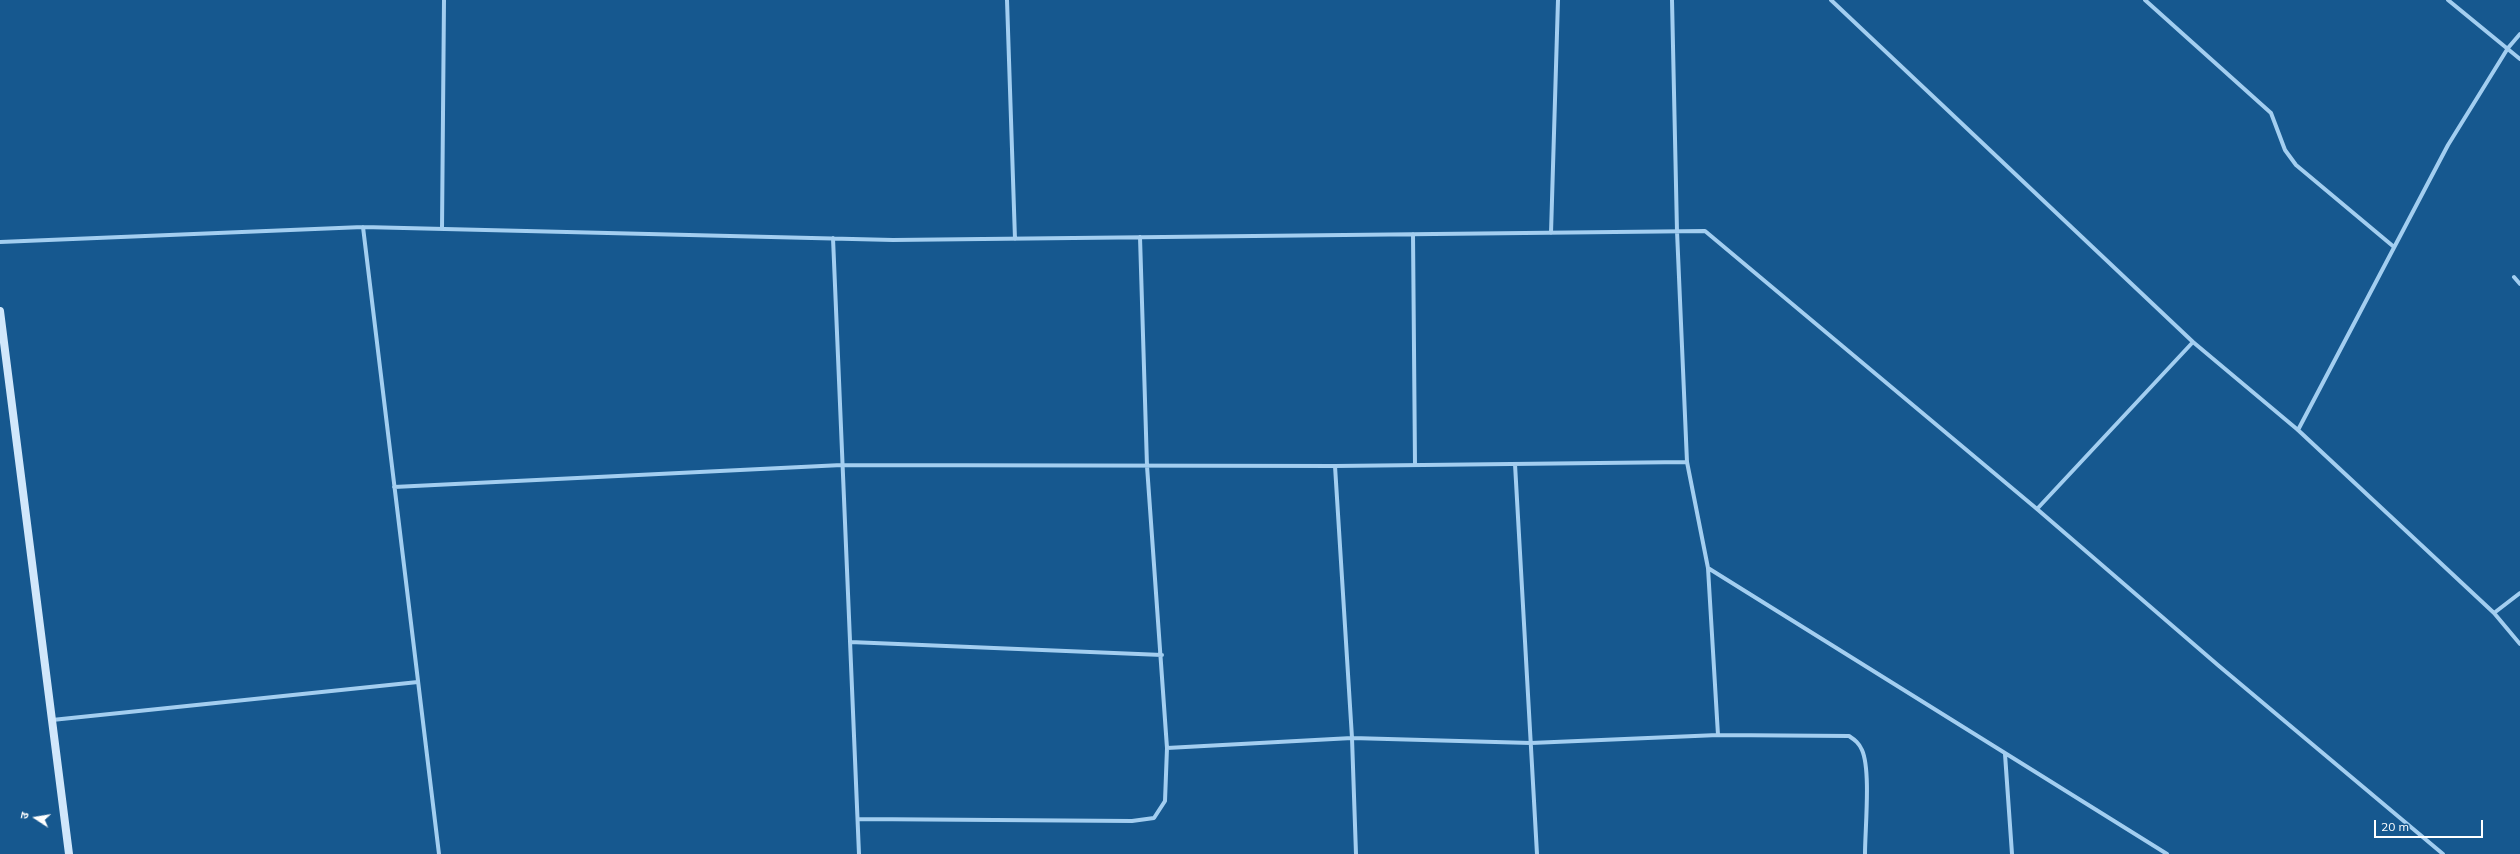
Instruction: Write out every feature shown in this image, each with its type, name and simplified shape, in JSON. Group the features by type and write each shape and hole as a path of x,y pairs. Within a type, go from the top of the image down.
{"street":[{"path":"442,228 444,0"},
{"path":"1007,0 1015,239"},
{"path":"1551,233 1558,0"},
{"path":"1672,0 1677,232 1686,462 1708,568 1718,735"},
{"path":"1831,0 2193,342 2298,430 2494,613 2520,644"},
{"path":"2145,0 2271,112 2286,150 2296,165 2394,247"},
{"path":"2448,0 2520,59"},
{"path":"2298,430 2448,144 2508,48 2520,34"},
{"path":"363,226 439,854"},
{"path":"0,242 363,226 833,238 1015,239 1705,231 2037,509 2443,854"},
{"path":"1413,234 1415,464"},
{"path":"858,818 1132,821 1154,818 1165,801 1167,748 1162,655 1147,466 1140,237"},
{"path":"833,238 860,854"},
{"path":"2514,277 2520,284"},
{"path":"0,311 69,854"},
{"path":"2037,509 2193,342"},
{"path":"394,487 842,465 1335,466 1686,462"},
{"path":"1515,464 1537,854"},
{"path":"1335,466 1352,738 1356,854"},
{"path":"1708,568 2167,854"},
{"path":"2494,613 2520,593"},
{"path":"850,642 1162,655"},
{"path":"52,720 418,682"},
{"path":"1167,748 1352,738 1531,743 1718,735 1849,736 1856,741 1862,750 1866,774 1865,854"},
{"path":"2005,754 2012,854"}]}
